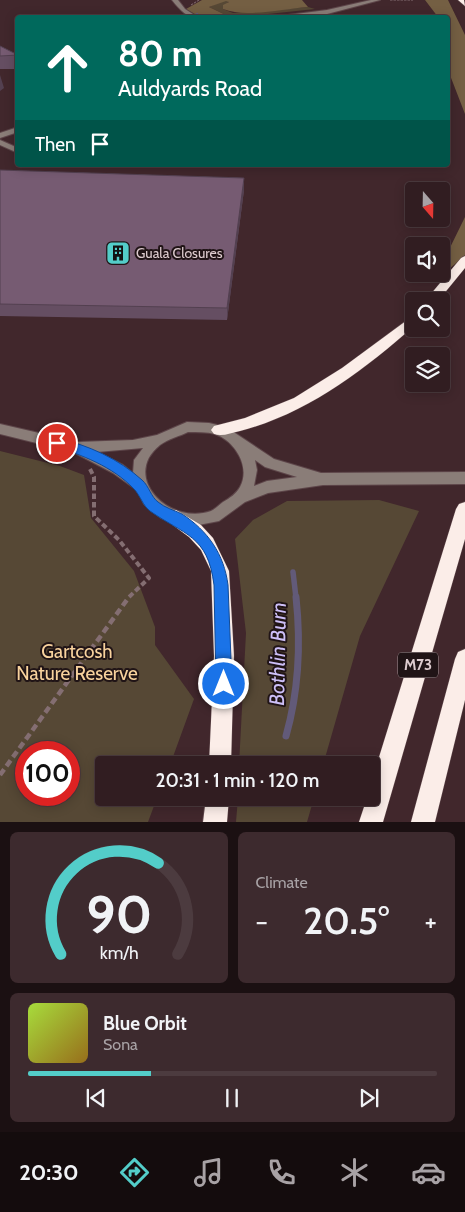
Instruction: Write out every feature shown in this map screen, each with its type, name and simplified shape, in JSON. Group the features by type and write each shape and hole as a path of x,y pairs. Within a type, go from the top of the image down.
{"highway":[{"path":"461,0 465,4"},
{"path":"438,292 465,260"},
{"path":"219,430 269,418 295,404 371,354 405,326"},
{"name":"M73","path":"371,822 465,509"},
{"path":"176,518 195,531 207,544 220,571 224,656 220,756"},
{"name":"M73","path":"424,822 465,659"},
{"path":"215,822 217,806"}],"street":[{"path":"175,0 183,10 192,15"},
{"path":"302,15 327,12 377,0"},
{"path":"316,6 327,12"},
{"path":"0,136 15,130"},
{"path":"0,142 15,150"},
{"path":"76,447 133,445 157,439 171,431 187,427 203,427 219,430 270,462 323,479"},
{"path":"0,429 76,447 118,469 140,486 152,506 176,518 195,520 213,516 229,509 241,497 250,475 250,463 239,443"},
{"path":"140,486 138,473 141,460 157,439"},
{"path":"241,497 267,487 323,479 465,478"}],"path":[{"path":"390,0 413,0"},
{"path":"0,776 132,592 149,578 119,540 94,516 94,477 76,447"}],"green space":[{"path":"225,0 229,1 223,9 233,13 308,7 315,9 260,15 226,15 209,7"},
{"name":"Gartcosh Nature Reserve","path":"0,451 60,466 84,475 91,518 134,571 155,627 155,645 194,699 173,756 95,756 95,806 154,806 148,822 0,822"},
{"path":"379,500 419,511 360,636 326,756 239,756 246,633 235,539 253,520 287,501"},
{"path":"237,806 312,806 307,822 236,822"}],"shaded area":[{"path":"202,0 302,0 308,7 242,13 223,9 223,5 229,2 226,1 209,7 226,15 196,15 186,9"},
{"path":"425,0 448,0 465,35 465,114 450,75 450,15 436,15"},
{"path":"465,217 465,256 450,268 450,248"}],"building":[{"path":"0,46 15,54 15,55 0,56"},
{"name":"Guala Closures","path":"0,170 244,178 227,308 0,304"}],"waterway":[{"name":"Bothlin Burn","path":"293,572 296,598"},
{"name":"Bothlin Burn","path":"286,736 294,701 298,667 296,597"}],"place":[{"name":"Guala Closures","path":"118,253"}],"route":[{"path":"57,443 76,447 118,469 140,486 144,496 152,506 176,518 195,531 207,544 220,571 224,684"}]}
